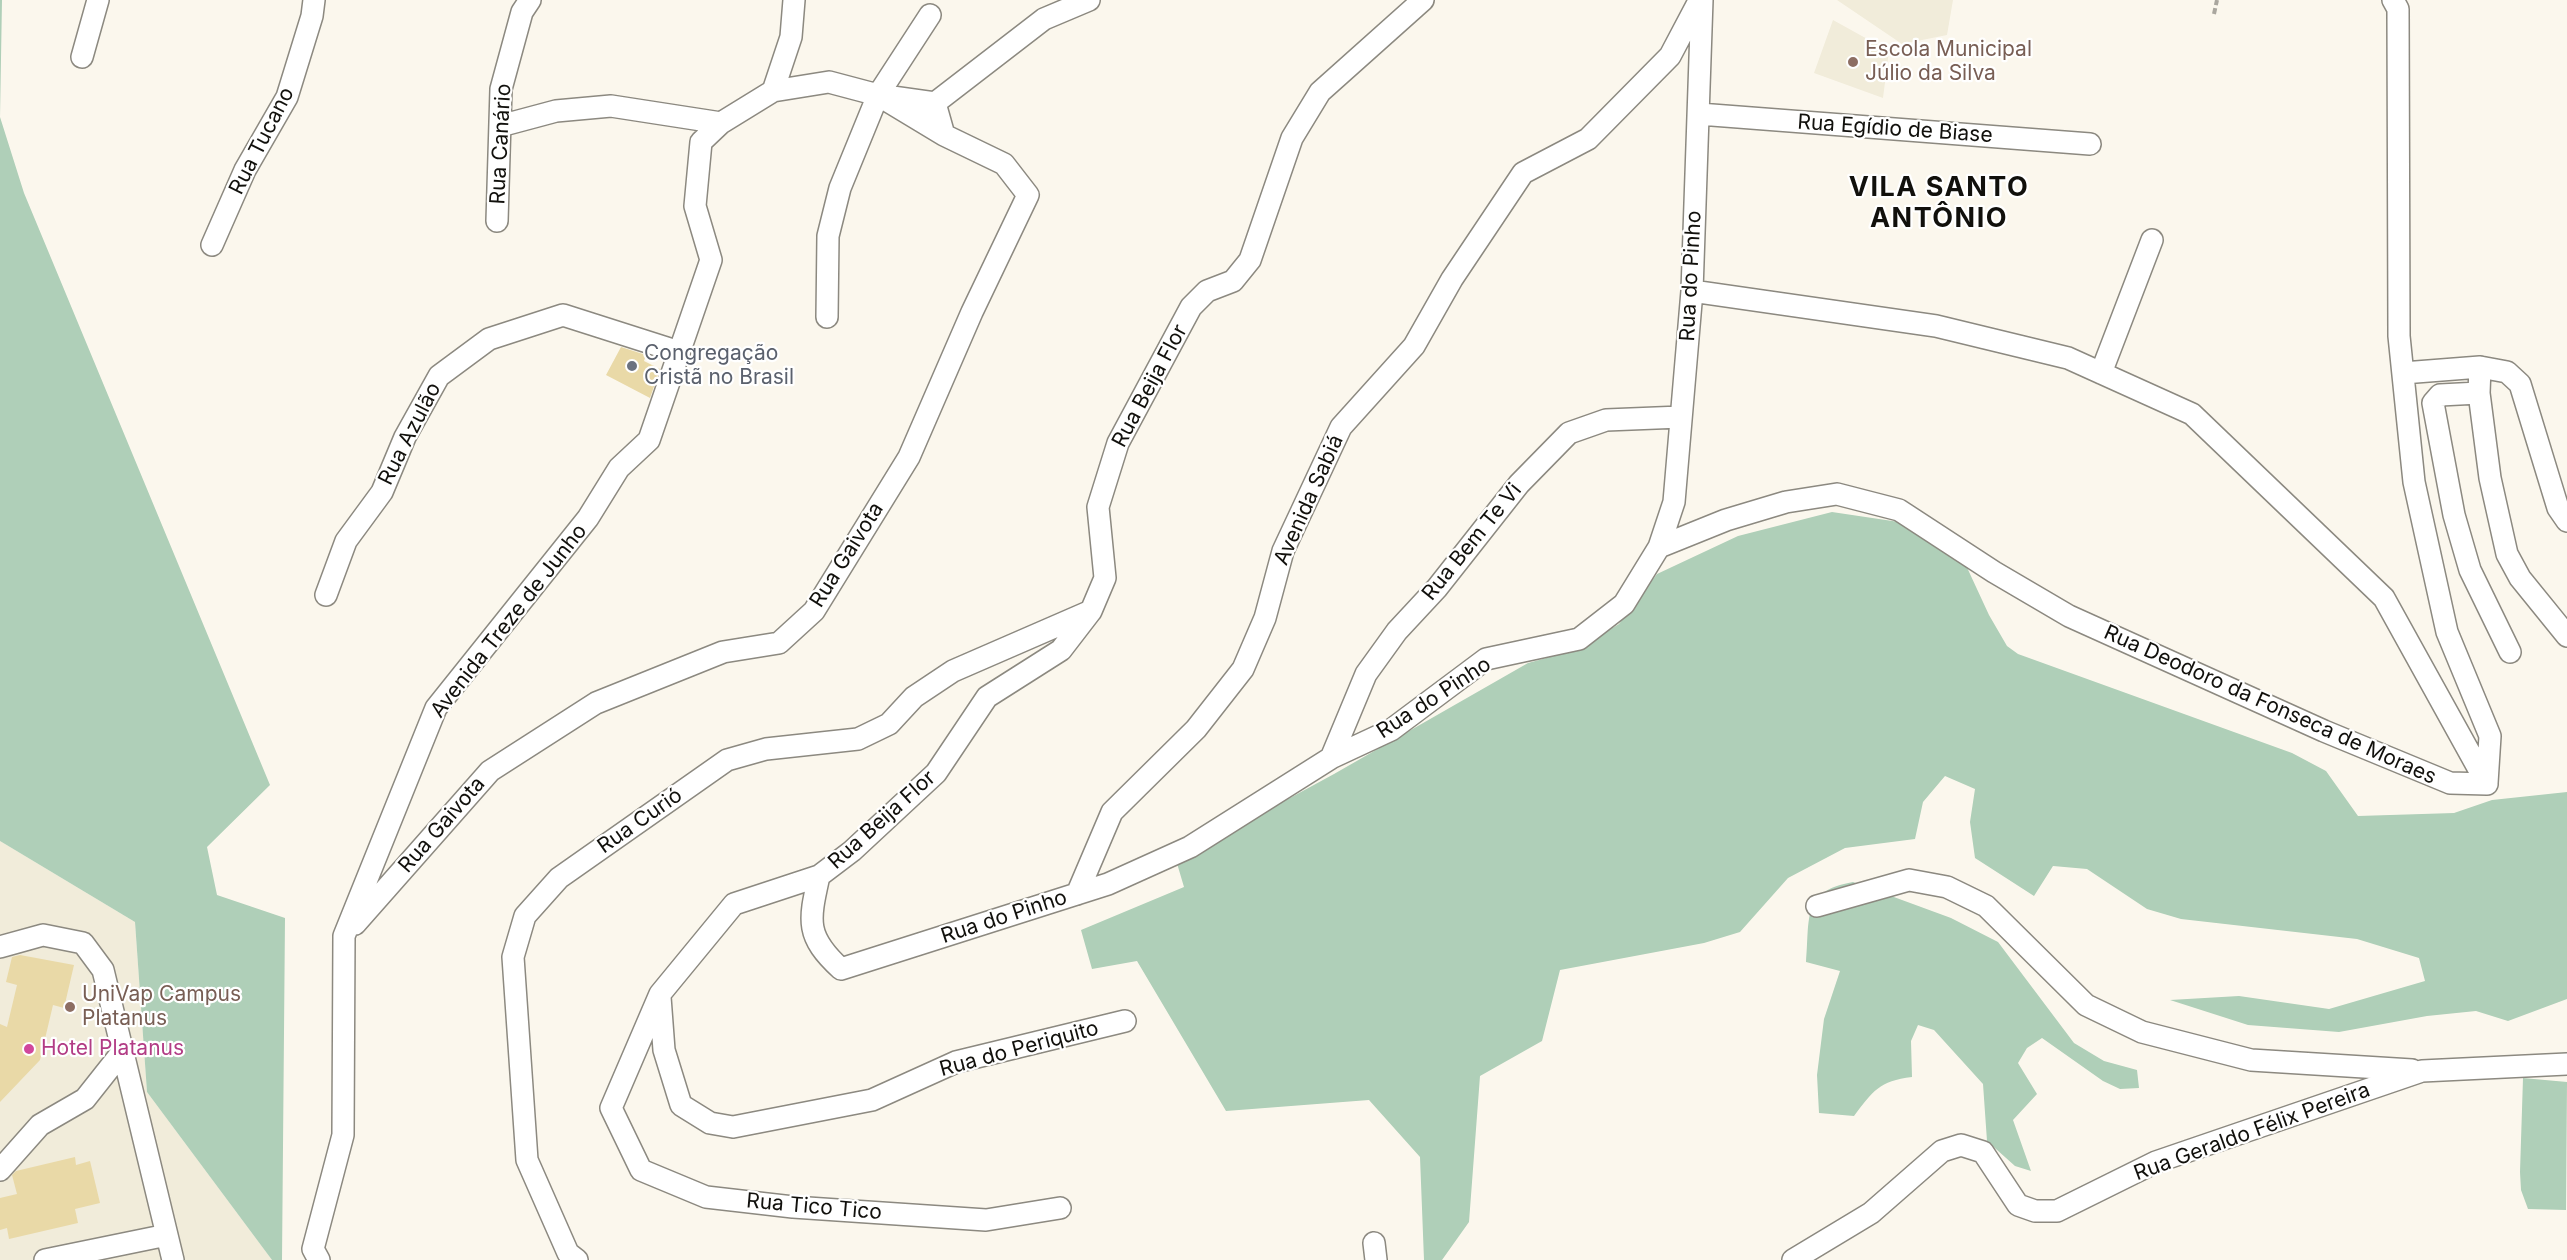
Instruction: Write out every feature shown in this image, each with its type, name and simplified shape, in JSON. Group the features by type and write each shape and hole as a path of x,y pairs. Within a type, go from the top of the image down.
{"street":[{"path":"82,57 99,0"},
{"name":"Rua Tucano","path":"212,245 245,170 287,97 312,16 314,0"},
{"name":"Rua Canário","path":"497,221 501,89 522,12 530,0"},
{"path":"794,0 791,37 773,91 829,82 878,96 935,103 1044,19 1089,0"},
{"name":"Rua Beija Flor","path":"611,1108 660,994 734,904 819,876 852,851 936,773 987,697 1061,650 1091,610 1105,578 1098,507 1118,442 1191,308 1208,291 1233,281 1250,260 1292,138 1320,92 1423,0"},
{"name":"Rua do Pinho","path":"819,876 810,916 820,951 841,969 1108,884 1191,847 1331,758 1391,730 1486,659 1579,639 1624,604 1659,547 1674,502 1692,291 1701,0"},
{"name":"Avenida Sabiá","path":"1077,894 1112,812 1196,729 1243,669 1265,618 1282,551 1341,427 1414,346 1452,279 1524,173 1588,139 1670,56 1701,0"},
{"path":"2393,0 2398,9 2398,336 2414,482 2447,632 2490,736 2487,784"},
{"path":"827,317 828,236 840,188 878,96 930,15"},
{"name":"Avenida Treze de Junho","path":"345,936 436,708 588,518 619,468 649,441 711,260 695,206 701,142 721,123 773,91"},
{"path":"878,96 944,135"},
{"path":"935,103 944,135"},
{"path":"500,126 556,111 611,106 721,123"},
{"name":"Rua Egídio de Biase","path":"1699,114 2090,144"},
{"name":"Rua Gaivota","path":"345,936 490,771 596,704 723,652 779,643 814,611 909,457 972,312 1028,195 1004,164 944,135"},
{"path":"2101,373 2152,240"},
{"path":"1692,291 1936,326 2068,358 2192,414 2384,598 2487,784"},
{"name":"Rua Azulão","path":"326,595 346,542 382,492 405,436 439,376 489,339 563,315 679,352"},
{"path":"2403,373 2480,367 2507,372 2520,384 2559,508 2567,521"},
{"path":"2480,367 2479,393 2490,478 2507,554 2520,578 2567,636"},
{"path":"2479,393 2440,394 2433,403 2454,515 2470,570 2510,652"},
{"name":"Rua Bem Te Vi","path":"1331,758 1366,674 1397,631 1437,588 1519,484 1569,433 1606,420 1682,417"},
{"name":"Rua Deodoro da Fonseca de Moraes","path":"1659,547 1726,520 1786,502 1837,494 1899,510 1994,572 2069,616 2324,731 2450,783 2487,784"},
{"name":"Rua Curió","path":"577,1260 568,1253 527,1160 513,957 525,916 559,878 727,760 766,749 858,739 889,724 914,697 953,671 1091,610"},
{"path":"1816,906 1909,880 1947,887 1986,906 2086,1005 2142,1032 2250,1060 2422,1071"},
{"path":"0,947 43,935 83,943 103,970 173,1260"},
{"path":"319,1260 313,1249 343,1136 345,936"},
{"name":"Rua do Periquito","path":"660,994 664,1050 681,1105 710,1123 733,1127 872,1100 956,1062 1125,1020"},
{"path":"0,1170 40,1125 85,1099 123,1051"},
{"name":"Rua Geraldo Félix Pereira","path":"1793,1260 1871,1213 1942,1151 1961,1145 1983,1152 2018,1204 2035,1211 2057,1211 2156,1162 2422,1071 2567,1064"},
{"name":"Rua Tico Tico","path":"611,1108 641,1170 706,1197 793,1207 986,1220 1060,1208"},
{"path":"45,1260 167,1235"}],"path":[{"path":"2214,14 2217,0"}],"shaded area":[{"path":"1837,0 1953,0 1947,35 1902,44"},
{"name":"Escola Municipal Júlio da Silva","path":"1833,20 1889,51 1883,98 1814,73"},
{"name":"UniVap Campus Platanus","path":"0,841 135,922 147,1092 272,1260 0,1260"}],"green space":[{"path":"0,0 2,0 0,117"},
{"path":"0,117 24,193 270,785 207,847 217,895 285,918 282,1260 272,1260 147,1092 135,922 0,841"},
{"path":"1832,512 1899,522 1964,561 1989,615 2007,646 2018,654 2292,753 2326,771 2358,816 2454,813 2492,800 2567,792 2567,999 2508,1021 2476,1011 2427,1016 2339,1032 2248,1025 2170,1000 2239,996 2329,1009 2425,981 2419,958 2357,939 2181,919 2147,909 2087,869 2053,866 2034,896 1975,858 1970,822 1975,789 1945,776 1923,802 1915,839 1845,848 1788,878 1740,932 1704,943 1560,970 1542,1041 1480,1076 1469,1222 1442,1260 1424,1260 1420,1157 1369,1100 1226,1111 1137,961 1092,969 1081,930 1184,887 1176,860 1334,774 1528,663 1576,650 1619,624 1657,574 1738,536"},
{"path":"1853,882 1951,918 1998,942 2074,1043 2104,1061 2137,1070 2139,1088 2120,1089 2103,1081 2042,1038 2027,1048 2018,1063 2037,1094 2013,1120 2031,1171 2015,1166 1987,1141 1983,1084 1934,1030 1918,1025 1911,1041 1912,1077 1892,1081 1878,1089 1854,1116 1819,1113 1817,1075 1824,1019 1840,971 1806,962 1809,920 1816,900 1824,892"},
{"path":"2523,1078 2567,1082 2566,1210 2528,1209 2521,1190"}],"building":[{"name":"Congregação Cristã no Brasil","path":"621,347 646,355 644,361 660,369 650,398 606,375"},
{"path":"20,955 74,965 64,1008 53,1005 40,1060 0,1102 0,1024 7,1027 17,985 6,982 12,957"},
{"path":"75,1157 76,1165 90,1161 100,1203 75,1209 78,1223 9,1239 7,1228 0,1230 0,1198 17,1194 12,1175 16,1171"}],"place":[{"name":"Escola Municipal Júlio da Silva","path":"1853,62"},
{"name":"Congregação Cristã no Brasil","path":"632,366"},
{"name":"UniVap Campus Platanus","path":"70,1007"},
{"name":"Hotel Platanus","path":"29,1049"}],"district":[{"name":"VILA SANTO ANTÔNIO","path":"1939,204"}]}
